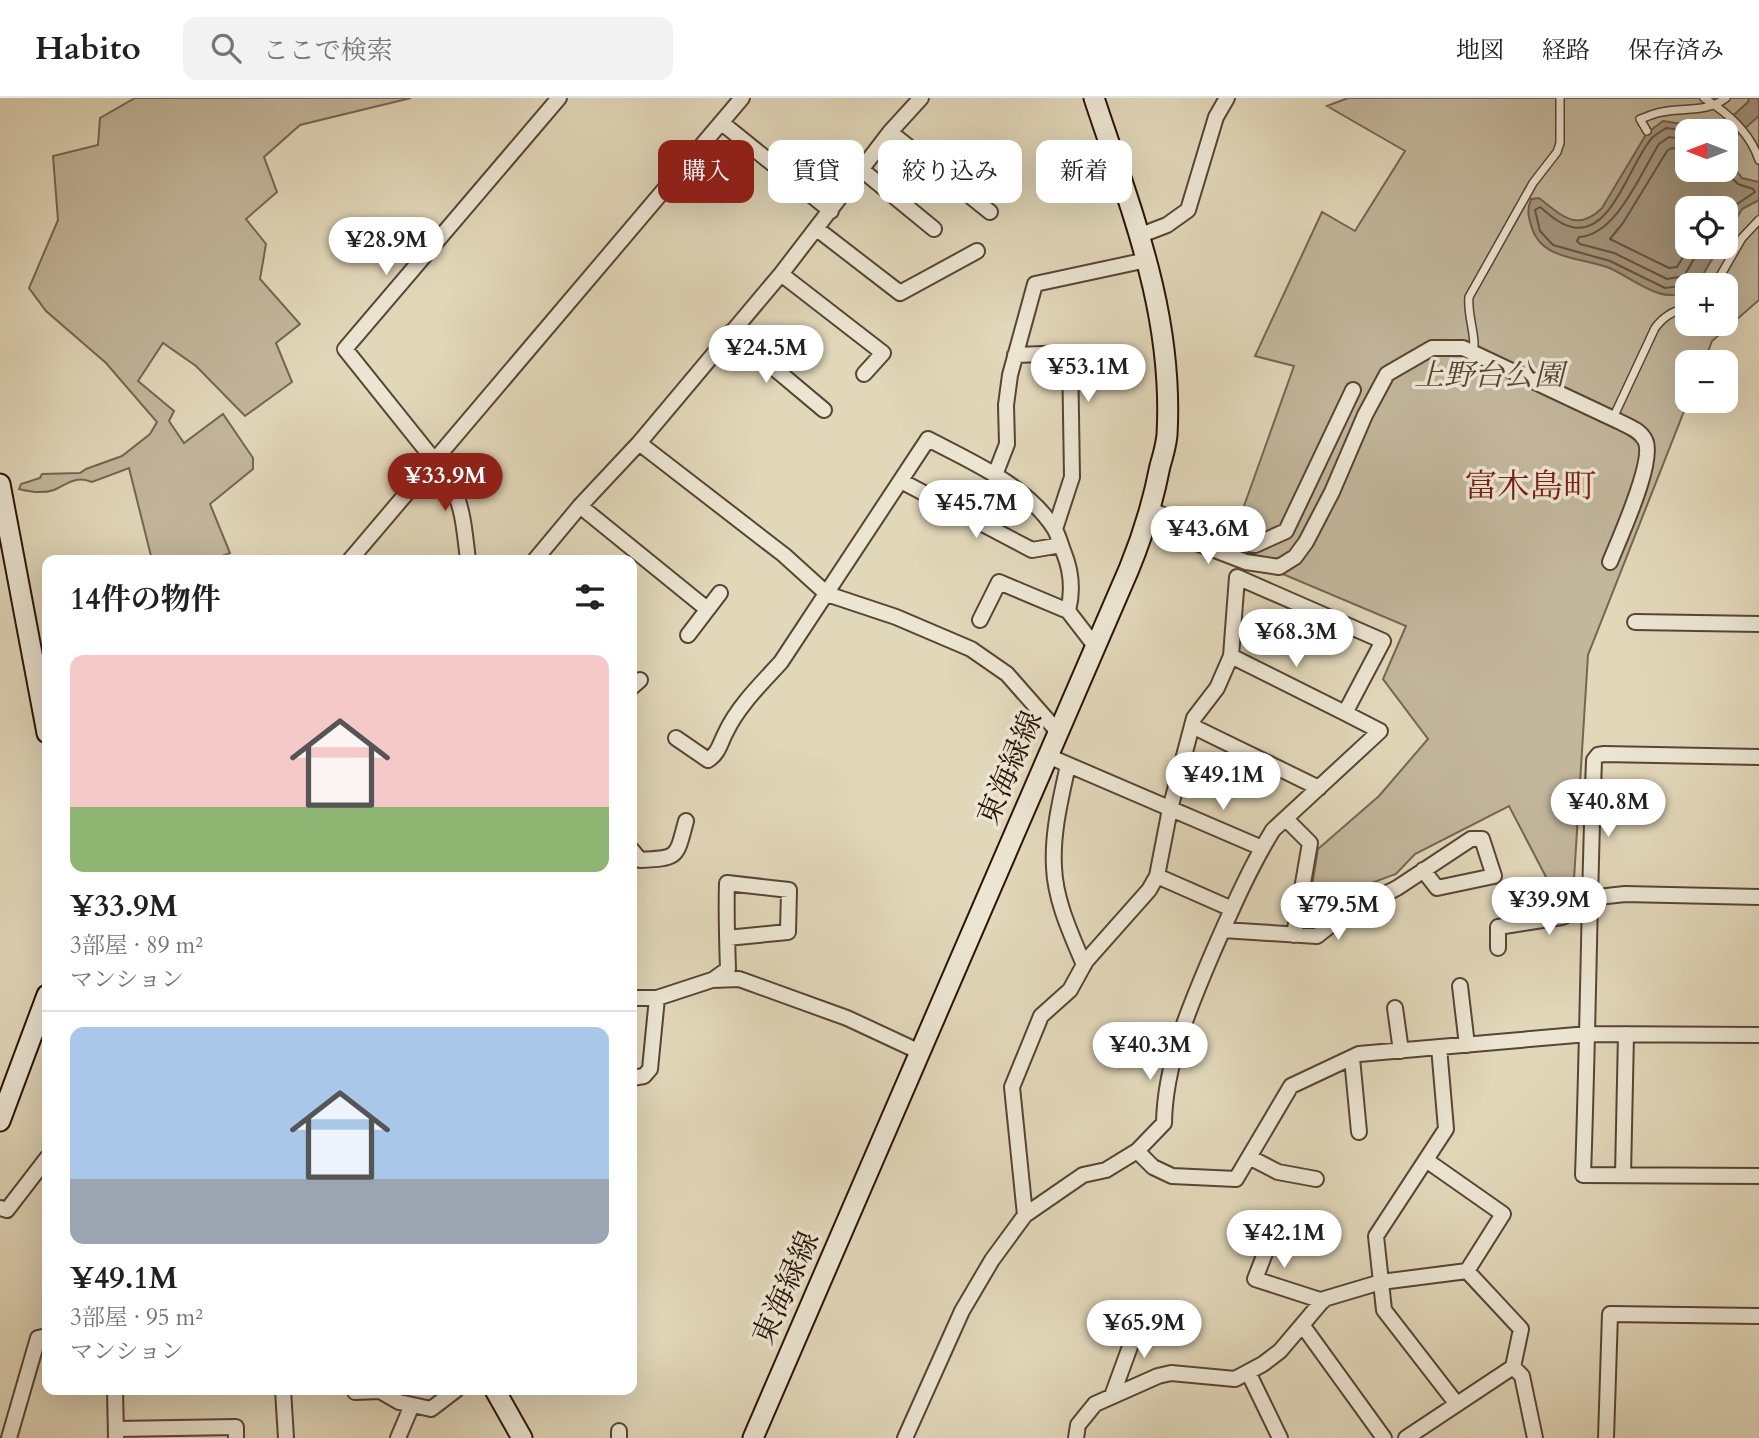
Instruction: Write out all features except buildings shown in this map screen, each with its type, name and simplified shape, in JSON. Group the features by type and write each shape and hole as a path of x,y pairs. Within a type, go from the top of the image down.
{"main road":[{"name":"東海緑線","path":"753,1438 1096,646 1149,517 1167,438 1167,386 1160,310 1141,235 1094,98"},
{"path":"0,484 42,707"},
{"path":"0,1121 42,1008"},
{"path":"498,1395 522,1438"}],"street":[{"path":"468,555 465,522 450,480 345,349 559,98"},
{"path":"355,555 742,98"},
{"path":"864,167 890,132 921,98"},
{"path":"1141,235 1167,225 1188,210 1216,117 1227,98"},
{"path":"722,123 831,211"},
{"path":"890,132 990,212"},
{"path":"864,172 934,229"},
{"path":"539,555 580,506 639,443 837,203"},
{"path":"817,229 900,293 976,251"},
{"path":"995,475 1007,444 1006,405 1015,355 1035,284 1147,260"},
{"path":"781,274 883,353 864,374"},
{"path":"731,332 824,410"},
{"path":"1149,517 1246,562 1279,567 1295,557 1306,542 1387,374 1432,348 1463,348 1641,433 1648,445 1641,481 1610,562"},
{"path":"1015,355 1070,354 1072,477 1055,529"},
{"path":"1149,517 1227,541 1255,545 1286,531 1353,390"},
{"path":"676,738 708,760 716,755 727,729 781,662 928,439 995,475 1030,501 1055,529 1070,576 1072,595 1068,611"},
{"path":"639,443 783,555 827,594 895,617 971,649 1007,674 1058,732"},
{"path":"901,481 1032,550 1061,545"},
{"path":"580,506 706,609"},
{"path":"1026,1215 1012,1087 1041,1016 1070,990 1084,965 1149,890 1157,876 1170,809 1194,718 1217,688 1231,656 1237,577 1383,641 1345,713"},
{"path":"980,620 999,582 1068,611 1096,646"},
{"path":"688,635 720,593"},
{"path":"1635,622 1759,624"},
{"path":"905,1438 962,1311 992,1260 1026,1215 1083,1175 1106,1170 1138,1151 1164,1123 1164,1098 1184,1020 1232,909 1262,848 1273,830 1380,731 1231,656"},
{"path":"1192,726 1319,788"},
{"path":"1759,757 1598,755 1594,760 1588,905 1588,1034 1583,1175 1759,1176"},
{"path":"1048,756 1262,848"},
{"path":"1068,765 1055,826 1054,869 1066,923 1084,965"},
{"path":"1286,819 1310,843 1294,935"},
{"path":"637,856 640,860 668,859 678,852 687,821"},
{"path":"1223,930 1317,936 1345,914 1397,888 1423,870 1471,839 1482,839 1494,876 1437,888 1423,870"},
{"path":"1157,876 1232,909"},
{"path":"637,998 657,998 712,980 729,969 727,937 727,883 789,890 788,932 727,937"},
{"path":"1498,948 1497,927 1562,917 1588,905 1625,894 1759,897"},
{"path":"712,980 739,979 847,1018 920,1052"},
{"path":"1460,986 1467,1045"},
{"path":"637,1077 644,1076 650,1069 657,998"},
{"path":"1395,1008 1401,1051"},
{"path":"1138,1151 1153,1167 1172,1176 1236,1179 1291,1086 1359,1055 1588,1034 1759,1035"},
{"path":"1623,1175 1626,1034"},
{"path":"1439,1047 1446,1129 1376,1236 1384,1310 1456,1403"},
{"path":"1352,1058 1359,1132"},
{"path":"1249,1157 1278,1172 1316,1179"},
{"path":"1426,1160 1503,1214 1467,1271"},
{"path":"0,1208 8,1210 42,1165"},
{"path":"1276,1225 1255,1279 1323,1301"},
{"path":"1076,1438 1078,1425 1095,1404 1158,1376 1171,1373 1235,1379 1248,1372 1280,1351 1323,1301 1337,1294 1381,1282 1467,1271"},
{"path":"1406,1438 1513,1367 1521,1329 1467,1271"},
{"path":"1112,1396 1143,1311"},
{"path":"1606,1438 1610,1314 1759,1316"},
{"path":"1303,1326 1384,1438"},
{"path":"0,1434 8,1438 38,1338 42,1337"},
{"path":"1513,1367 1522,1376 1535,1438"},
{"path":"1248,1372 1280,1438"},
{"path":"115,1395 116,1434 236,1427 236,1438"},
{"path":"284,1395 286,1438"},
{"path":"387,1395 399,1402 431,1409 449,1395"},
{"path":"398,1438 412,1405"}],"lane":[{"path":"1473,353 1475,345 1467,309 1469,297 1533,183 1557,152 1560,144 1560,98"},
{"path":"1704,98 1730,115 1748,137 1759,160"},
{"path":"1647,131 1640,119 1660,112 1716,106 1726,98"},
{"path":"1722,273 1742,237 1759,220"},
{"path":"1612,419 1655,328 1662,318 1675,311"}],"green space":[{"path":"135,98 411,98 300,125 264,157 277,192 246,219 266,244 260,279 300,324 276,343 292,382 245,416 196,366 163,343 138,381 174,411 169,421 184,443 223,414 253,458 253,469 210,504 230,553 225,555 151,555 129,468 92,482 81,479 72,481 50,491 19,489 21,484 40,478 42,474 80,473 122,456 150,434 157,422 106,363 46,311 29,288 58,220 53,156 98,145 100,118"},
{"name":"上野台公園","path":"1348,98 1759,98 1759,300 1738,318 1738,273 1675,273 1675,336 1718,336 1709,350 1675,350 1675,413 1683,413 1588,655 1573,895 1558,900 1509,806 1415,854 1396,874 1339,895 1311,917 1308,910 1318,849 1379,796 1428,739 1383,679 1406,626 1266,567 1234,534 1294,366 1255,356 1322,212 1355,231 1405,151 1327,106"}],"water":[{"path":"1749,98 1759,98 1759,116 1738,134 1738,119 1729,119"},
{"path":"1663,121 1675,123 1675,182 1738,182 1738,173 1742,178 1759,182 1759,200 1742,209 1738,216 1738,196 1675,196 1675,259 1712,259 1704,273 1675,273 1675,295 1646,288 1607,267 1552,251 1536,236 1529,215 1531,199 1539,198 1569,219 1585,219 1593,215 1602,208 1647,133"}],"district":[{"name":"富木島町","path":"1530,486"}]}
